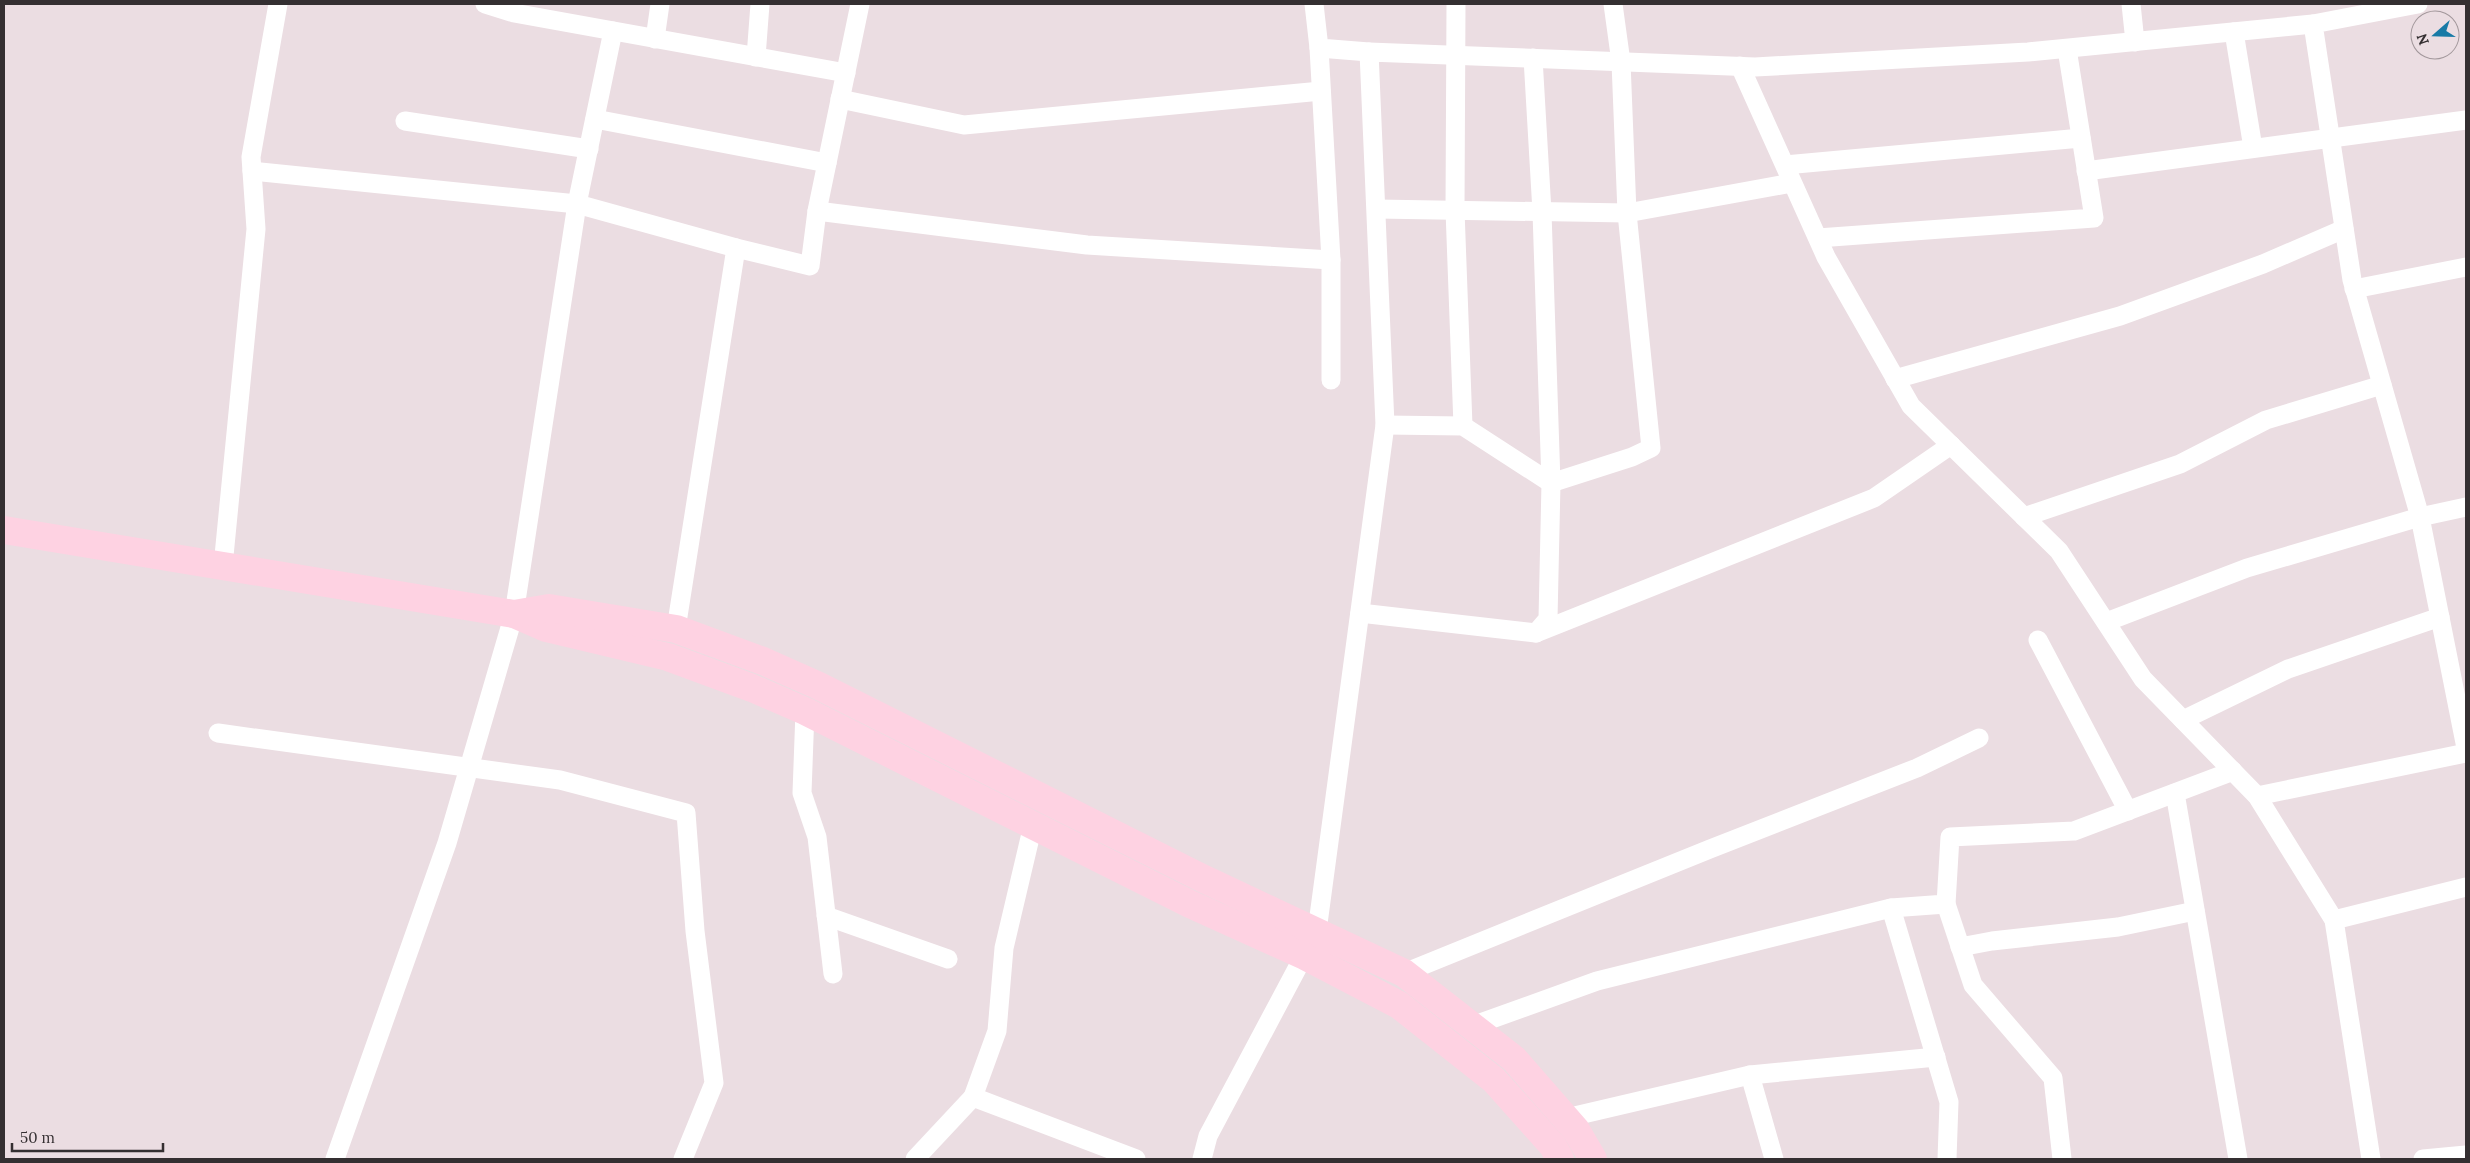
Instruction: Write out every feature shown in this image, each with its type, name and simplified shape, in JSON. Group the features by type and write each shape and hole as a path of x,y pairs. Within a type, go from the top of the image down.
{"main road":[{"path":"4,530 514,614 546,628 668,657 752,688 805,711 1190,904 1304,956 1399,1005 1494,1080 1553,1146 1560,1159"},
{"path":"514,614 549,608 676,629 763,661 817,685 1202,878 1404,973 1514,1059 1576,1130 1593,1159"},
{"path":"1190,904 1202,878"}],"street":[{"path":"223,566 256,229 251,157 278,4"},
{"path":"485,4 516,8 613,31 846,73"},
{"path":"655,39 660,4"},
{"path":"756,57 760,4"},
{"path":"252,171 577,204 736,248 810,266 817,211 860,4"},
{"path":"1314,4 1319,48 1331,260 1331,380"},
{"path":"1456,4 1455,210 1463,426"},
{"path":"1551,483 1632,457 1651,448 1627,213 1621,62 1614,4"},
{"path":"2131,4 2135,42"},
{"path":"1319,48 1369,52 1740,66 2068,49 2313,24 2418,4"},
{"path":"2313,24 2354,289 2420,517 2466,748"},
{"path":"335,1159 447,843 514,614 577,204 613,31"},
{"path":"2234,32 2253,148"},
{"path":"1818,238 2094,218 2068,49"},
{"path":"1202,1159 1208,1136 1317,931 1386,426 1369,52"},
{"path":"1533,58 1542,212 1551,483 1548,619 1536,633"},
{"path":"1740,66 1818,238 1911,406 2059,551 2143,680 2258,796 2334,920 2371,1159"},
{"path":"840,99 964,125 1321,90"},
{"path":"595,119 827,163"},
{"path":"2086,171 2466,120"},
{"path":"405,121 589,149"},
{"path":"1377,209 1627,213 1789,174 2081,138"},
{"path":"817,211 1087,245 1331,260"},
{"path":"1895,379 2120,316 2263,264 2344,229"},
{"path":"676,629 736,248"},
{"path":"2354,289 2466,266"},
{"path":"2024,517 2180,464 2266,420 2382,385"},
{"path":"1386,426 1463,426 1551,483"},
{"path":"1360,613 1536,633 1874,498 1950,445"},
{"path":"2106,622 2247,568 2420,517 2466,507"},
{"path":"2183,720 2288,669 2440,616"},
{"path":"2038,640 2128,811"},
{"path":"805,711 802,793 817,836 832,974"},
{"path":"218,733 560,780 686,813 695,931 714,1083 684,1159"},
{"path":"1404,973 1710,849 1917,768 1979,738"},
{"path":"2258,796 2466,752"},
{"path":"2062,1159 2052,1078 1973,985 1946,904 1950,837 2074,831 2233,771"},
{"path":"2175,793 2238,1159"},
{"path":"915,1159 973,1097 997,1031 1004,948 1033,825"},
{"path":"2334,920 2466,887"},
{"path":"1472,1026 1597,980 1891,908 1946,904"},
{"path":"1891,908 1950,1102 1946,1159"},
{"path":"1960,947 1992,941 2118,926 2195,911"},
{"path":"826,916 948,959"},
{"path":"1566,1118 1750,1075 1936,1057"},
{"path":"1750,1075 1774,1159"},
{"path":"973,1097 1136,1159"},
{"path":"2422,1159 2466,1155"}]}
